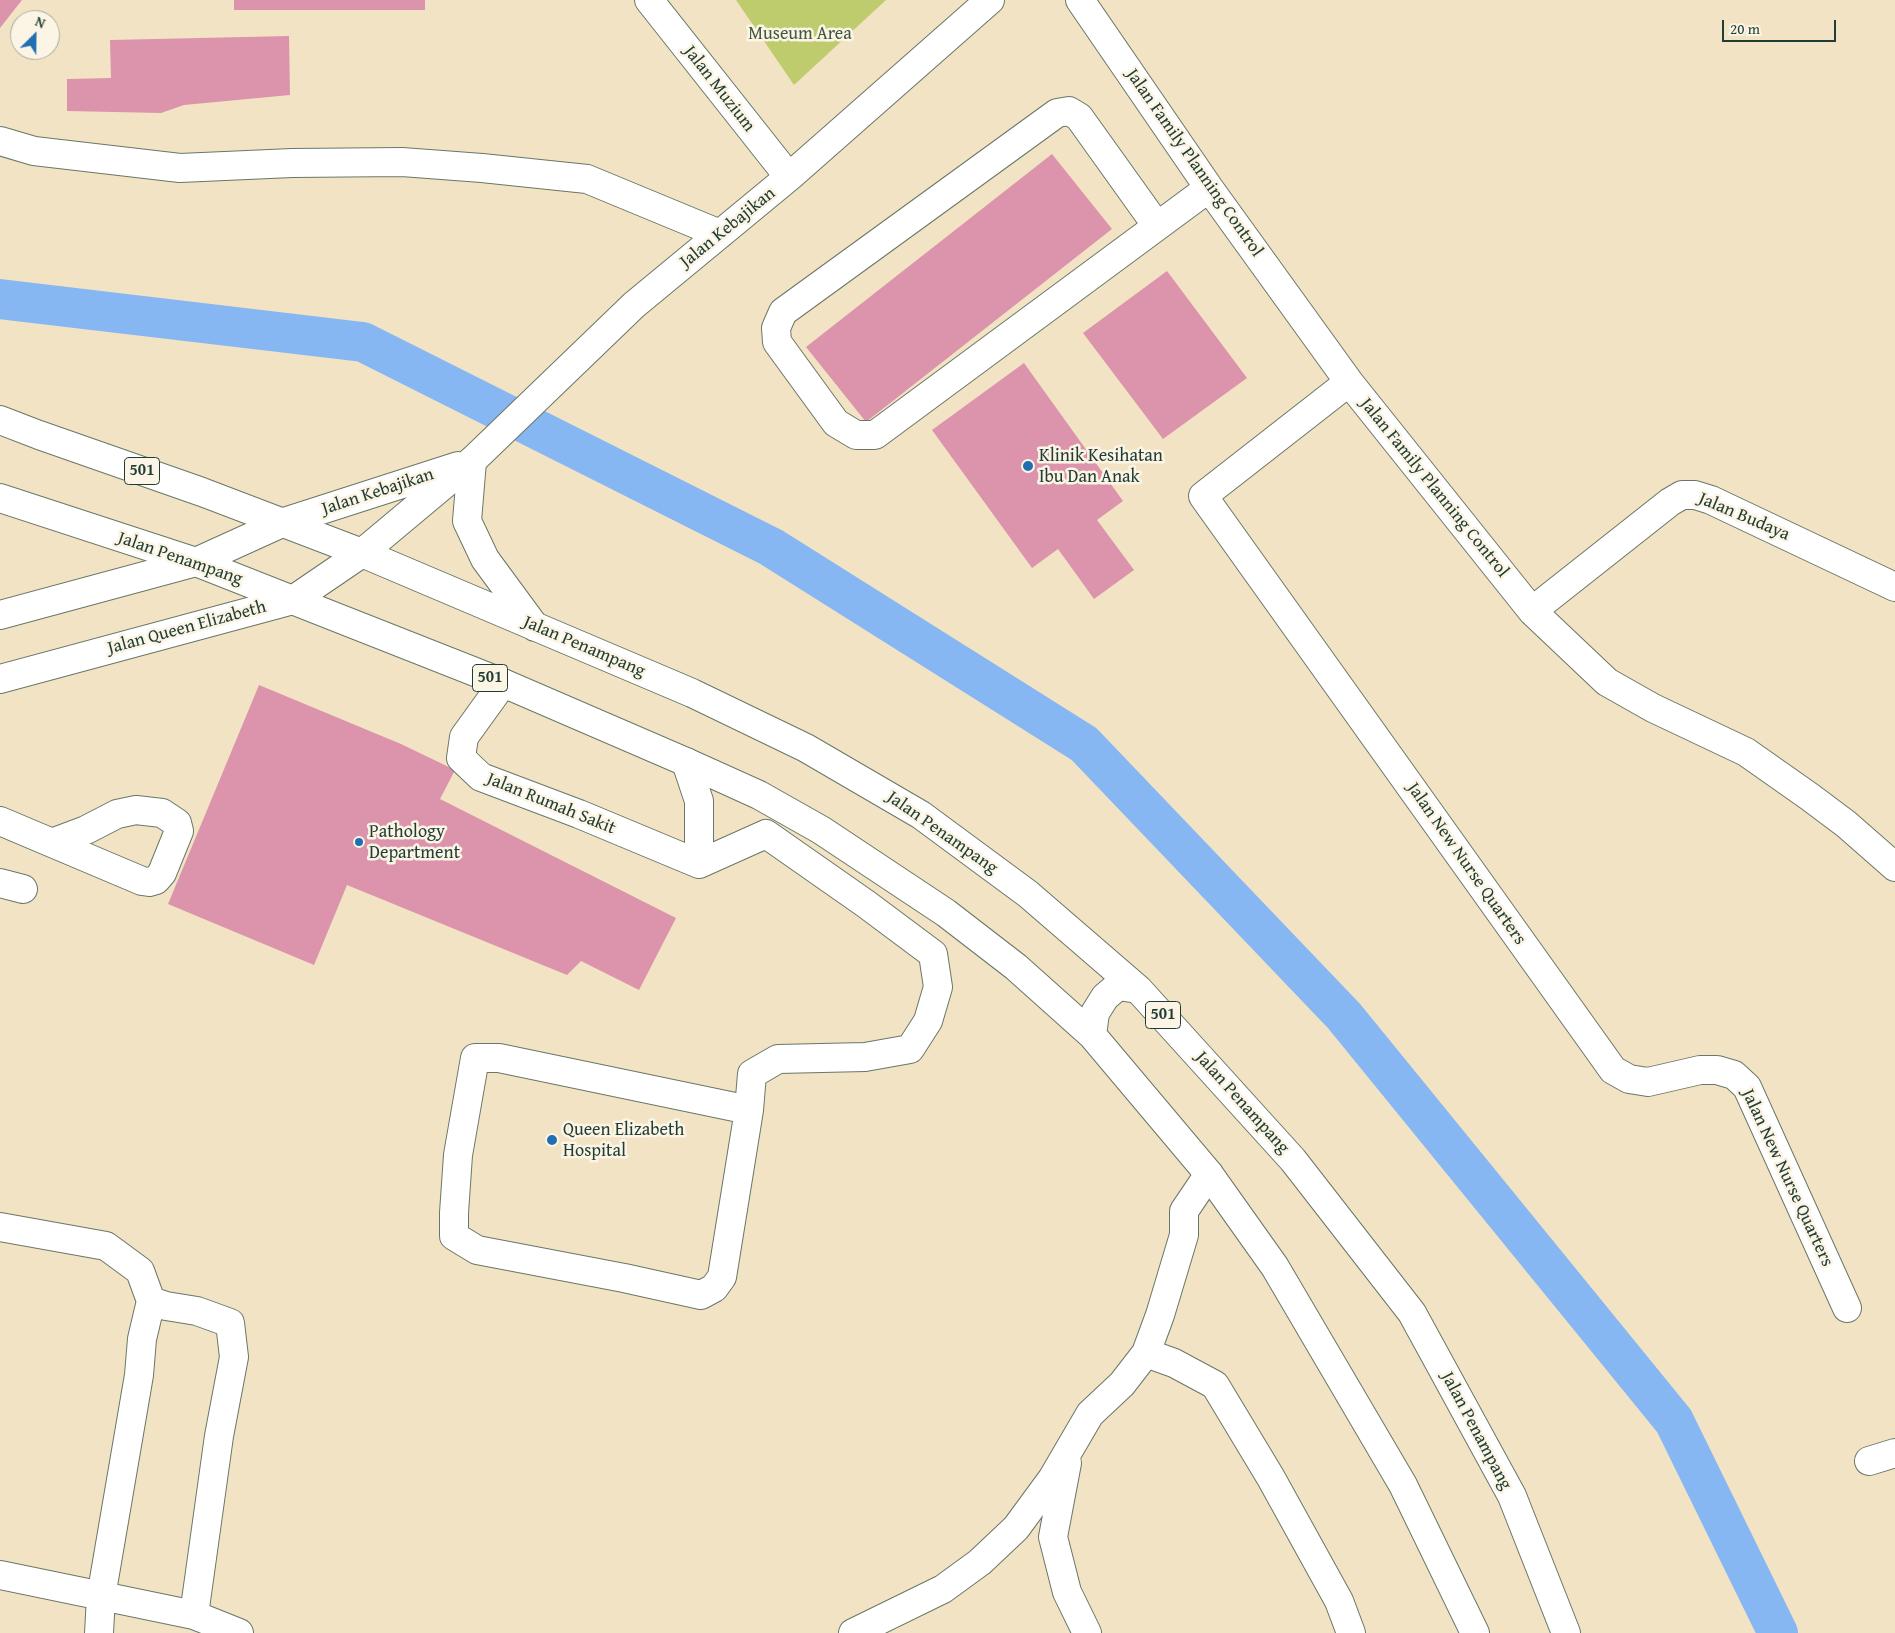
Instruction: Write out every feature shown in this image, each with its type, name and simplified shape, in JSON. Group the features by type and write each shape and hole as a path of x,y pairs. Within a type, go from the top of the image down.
{"street":[{"name":"Jalan Muzium","path":"649,0 789,178"},
{"name":"Jalan Kebajikan","path":"362,553 472,461 634,305 789,178 990,0"},
{"name":"Jalan Family Planning Control","path":"1080,0 1209,188 1349,382 1532,611 1607,682 1653,708 1746,752 1846,824 1895,867"},
{"path":"1157,226 1079,117 1069,112 1056,113 783,312 776,328 777,342 836,423 856,435 875,435 1209,188"},
{"path":"0,141 34,151 180,168 402,162 482,168 587,180 720,234"},
{"name":"Jalan New Nurse Quarters","path":"1349,382 1203,496 1612,1070 1629,1079 1648,1082 1700,1070 1717,1070 1734,1075 1747,1087 1847,1308"},
{"name":"Jalan Penampang","path":"0,420 284,522 362,553 692,693 806,748 922,815 1028,894 1138,989 1293,1160 1412,1313 1512,1496 1566,1633"},
{"name":"Jalan Kebajikan","path":"284,522 472,461"},
{"path":"472,461 468,521 485,559 535,627"},
{"name":"Jalan Budaya","path":"1532,611 1670,502 1682,495 1695,495 1711,500 1895,587"},
{"name":"Jalan Penampang","path":"0,498 196,562 503,683 686,762 759,796 821,830 946,913 1016,967 1092,1035 1209,1174 1275,1267 1403,1485 1475,1633"},
{"path":"0,615 196,562 284,522"},
{"name":"Jalan Queen Elizabeth","path":"0,679 293,600 362,553"},
{"name":"Jalan Rumah Sakit","path":"503,683 464,737 461,758 481,777 579,814 699,864"},
{"path":"686,762 699,802 699,864 766,834 866,904 933,954 938,987 928,1021 910,1049 865,1056 778,1058 752,1074 749,1110 722,1277 714,1288 701,1295 624,1278 477,1250 454,1236 458,1155 475,1058 500,1058 749,1110"},
{"path":"0,821 54,842"},
{"path":"1092,1035 1095,1013 1105,997 1118,986 1138,989"},
{"path":"854,1633 943,1589 980,1562 1016,1528 1052,1479 1090,1414 1122,1384 1146,1354 1184,1235 1184,1211 1209,1174"},
{"path":"0,1227 106,1246 140,1271 152,1301 142,1339 139,1375 101,1597 99,1633"},
{"path":"152,1301 166,1306 198,1311 230,1322 234,1357 219,1436 194,1615"},
{"path":"1146,1354 1174,1363 1216,1385 1271,1478 1316,1560 1339,1602 1352,1633"},
{"path":"1069,1449 1053,1537 1067,1592 1086,1633"},
{"path":"1869,1460 1895,1453"},
{"path":"0,1575 194,1615 239,1633"}],"green space":[{"name":"Museum Area","path":"736,0 886,0 794,85"}],"building":[{"path":"0,0 22,0 14,10 10,10 10,15 0,28"},
{"path":"234,0 425,0 425,10 234,10"},
{"path":"289,36 290,95 184,105 161,113 67,111 67,79 111,78 110,40"},
{"path":"1052,154 1112,229 866,422 806,347"},
{"path":"1167,271 1247,378 1163,439 1083,333"},
{"name":"Klinik Kesihatan Ibu Dan Anak","path":"1024,363 1123,501 1097,520 1134,570 1094,599 1058,549 1032,568 932,430"},
{"name":"Pathology Department","path":"259,685 401,744 455,770 440,799 676,918 639,990 581,961 567,975 347,885 314,965 168,904"}],"waterway":[{"path":"0,299 363,342 771,547 1084,744 1344,1016 1674,1421 1778,1633"}],"place":[{"name":"Klinik Kesihatan Ibu Dan Anak","path":"1028,466"},
{"name":"Pathology Department","path":"359,842"},
{"name":"Queen Elizabeth Hospital","path":"552,1140"}]}
